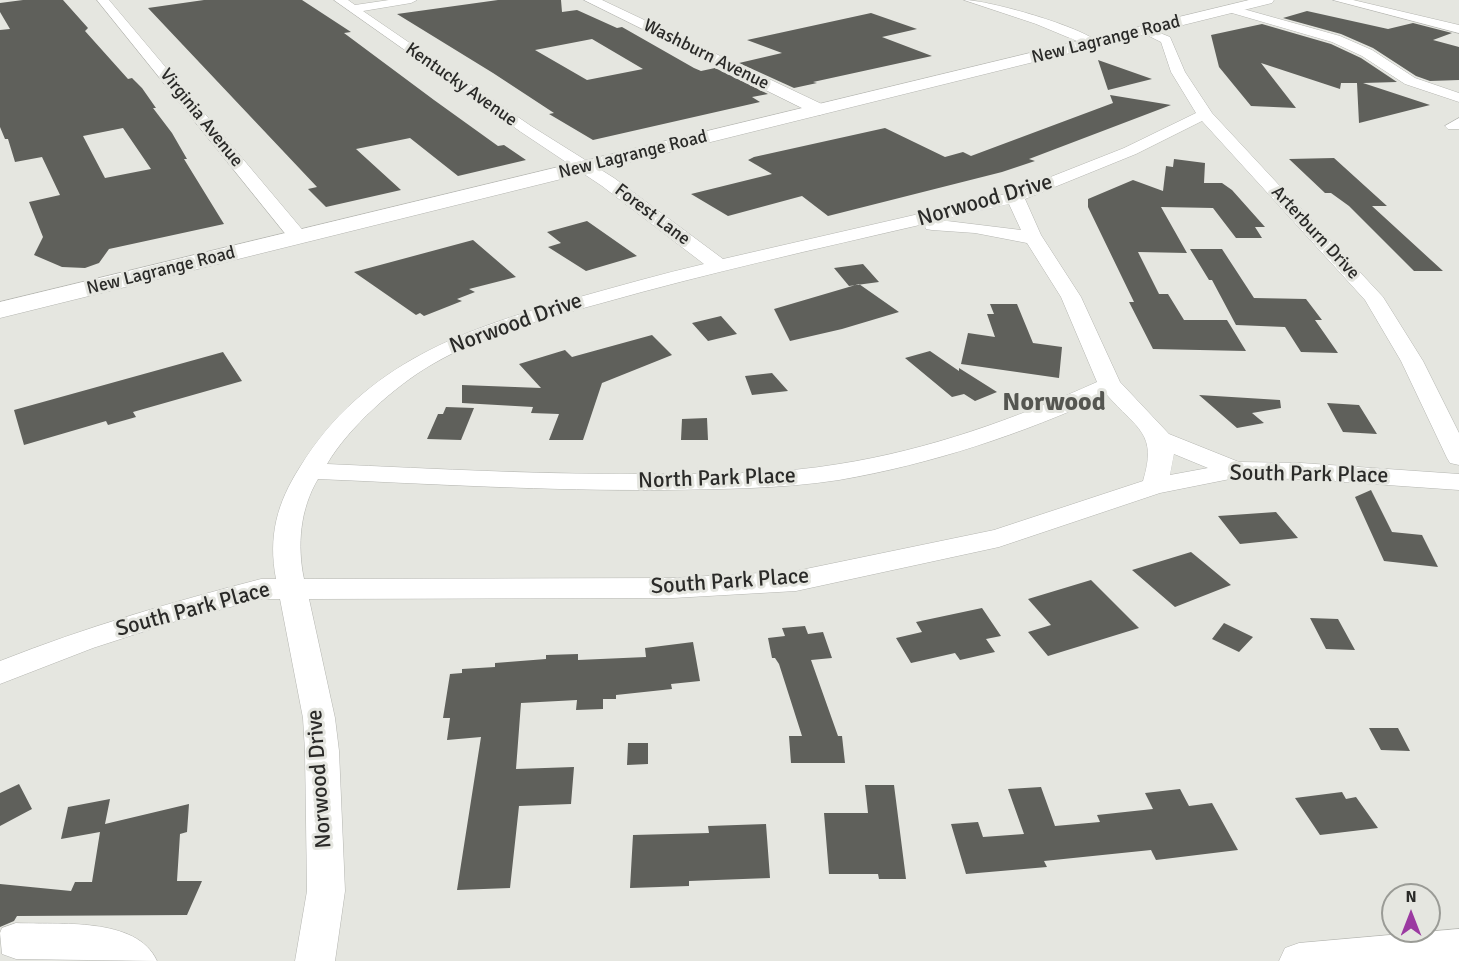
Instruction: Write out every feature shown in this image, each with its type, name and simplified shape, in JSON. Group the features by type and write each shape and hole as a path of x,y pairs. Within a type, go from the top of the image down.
{"main road":[{"name":"New Lagrange Road","path":"0,310 1267,0"}],"street":[{"name":"Virginia Avenue","path":"103,0 299,238"},
{"name":"Kentucky Avenue","path":"340,0 584,167"},
{"path":"353,9 411,0"},
{"name":"Washburn Avenue","path":"591,0 820,110"},
{"path":"970,0 1040,21 1093,44"},
{"path":"1339,0 1459,29"},
{"path":"1229,9 1336,39 1367,53 1400,77 1459,98"},
{"name":"Arterburn Drive","path":"1145,31 1166,40 1178,72 1206,116 1373,297 1412,361 1459,458"},
{"name":"Norwood Drive","path":"315,961 326,891 322,752 318,718 288,569 290,511 322,451 345,425 387,386 441,351 508,323 549,310 718,266 1015,197 1130,151 1196,117 1206,116"},
{"name":"Forest Lane","path":"584,167 608,182 718,266"},
{"path":"1015,197 1033,238 1071,297 1110,385 1160,439 1235,470"},
{"path":"902,224 975,228 1033,238"},
{"name":"North Park Place","path":"310,471 637,482 794,477 913,457 978,439 1053,412 1110,385"},
{"path":"1154,486 1162,459 1160,439"},
{"name":"South Park Place","path":"0,673 82,640 167,613 261,589 673,588 796,581 999,538 1154,486 1235,470 1302,471 1459,482"},
{"path":"16,941 111,945 137,961"},
{"path":"1299,961 1459,947"}],"building":[{"path":"23,0 63,0 88,28 85,31 128,79 132,78 142,88 156,108 153,108 172,133 187,159 184,159 224,224 109,249 99,263 85,268 62,267 34,255 43,237 29,202 60,195 42,157 15,162 8,139 5,139 0,127 0,30 10,29 0,12 0,3","holes":["123,128 151,169 105,178 83,136"]},
{"path":"204,0 302,0 351,32 344,33 498,146 504,145 526,160 458,176 410,138 356,149 401,190 326,207 308,189 317,187 148,8"},
{"path":"498,0 561,0 562,12 577,10 617,28 622,27 694,68 701,71 715,68 768,94 752,97 760,102 593,140 549,114 554,113 493,73 397,14","holes":["592,39 643,69 587,80 535,50"]},
{"path":"1307,11 1388,29 1413,23 1452,33 1433,40 1459,47 1459,80 1430,81 1416,76 1373,48 1341,34 1283,18"},
{"path":"871,13 917,29 882,37 932,56 794,88 739,63 782,53 747,40"},
{"path":"1262,24 1331,44 1361,58 1397,82 1363,83 1430,105 1359,123 1357,83 1341,83 1340,89 1261,63 1296,108 1251,106 1219,67 1211,35"},
{"path":"1098,60 1152,79 1108,90"},
{"path":"1110,95 1171,105 1029,159 1035,161 1002,172 828,216 802,196 728,216 691,194 772,174 748,160 754,157 885,128 945,157 963,152 971,156 1113,103"},
{"path":"1334,158 1387,206 1372,206 1443,271 1414,271 1349,206 1331,193 1325,193 1289,159"},
{"path":"1174,159 1205,163 1204,183 1222,183 1232,190 1265,227 1255,227 1262,238 1236,238 1213,208 1161,207 1187,253 1138,252 1159,294 1168,294 1184,320 1227,320 1246,351 1153,349 1129,302 1134,302 1088,207 1088,199 1133,180 1163,191 1166,166 1173,167"},
{"path":"587,221 637,256 586,271 548,247 561,243 547,232"},
{"path":"473,240 516,277 469,289 475,292 457,299 462,301 424,316 420,313 416,315 354,272"},
{"path":"1190,249 1222,249 1254,298 1306,299 1322,320 1315,320 1338,353 1301,352 1285,327 1236,325 1212,280 1209,280"},
{"path":"863,264 879,282 849,286 834,268"},
{"path":"859,284 899,312 790,341 774,309"},
{"path":"990,304 1017,304 1033,343 1062,347 1059,378 961,364 968,333 995,337 987,314 994,314"},
{"path":"721,316 737,334 708,341 692,323"},
{"path":"652,335 672,355 602,383 583,440 549,440 559,414 531,413 533,407 462,403 462,385 541,388 519,364 565,350 572,357"},
{"path":"930,351 959,371 959,368 997,392 975,401 964,394 952,397 905,358"},
{"path":"223,352 242,381 133,412 136,417 108,425 106,421 24,445 14,410"},
{"path":"772,373 788,391 752,395 745,376"},
{"path":"1199,395 1280,400 1281,408 1252,413 1264,423 1237,428"},
{"path":"1327,403 1359,405 1377,434 1343,432"},
{"path":"446,407 474,408 461,440 427,439 438,414 443,414"},
{"path":"707,418 708,440 681,440 682,419"},
{"path":"1371,490 1392,532 1422,535 1438,567 1384,561 1355,497"},
{"path":"1276,512 1298,538 1240,544 1218,516"},
{"path":"1191,552 1231,585 1175,607 1132,570"},
{"path":"1091,580 1139,628 1048,656 1028,632 1051,625 1028,599"},
{"path":"982,608 1001,636 986,639 995,652 960,660 955,653 911,663 896,638 922,632 916,622"},
{"path":"1310,618 1338,619 1355,650 1326,649"},
{"path":"1224,623 1253,637 1239,652 1212,639"},
{"path":"805,626 808,634 823,632 832,658 811,660 838,736 842,736 845,763 791,763 789,736 802,736 779,664 775,658 772,658 768,638 785,636 782,628"},
{"path":"693,642 700,681 671,684 672,689 616,695 616,699 603,699 603,709 576,710 577,700 521,703 516,769 574,767 571,804 519,806 510,888 457,890 481,737 447,740 450,718 443,718 450,674 462,673 462,669 495,667 495,663 546,659 546,655 578,654 578,660 646,657 645,648"},
{"path":"1369,728 1398,728 1410,751 1381,750"},
{"path":"628,743 648,743 648,764 627,765"},
{"path":"19,784 32,809 0,826 0,793"},
{"path":"865,785 894,785 906,879 879,879 878,874 829,874 824,813 868,813"},
{"path":"1041,787 1055,826 1100,822 1097,815 1153,809 1145,793 1180,789 1189,806 1212,803 1238,850 1156,860 1151,850 1044,861 1047,867 966,874 951,824 978,822 983,837 1024,834 1008,789"},
{"path":"1342,792 1346,799 1356,797 1378,828 1320,835 1295,798"},
{"path":"110,799 105,824 189,804 187,832 180,834 177,881 202,881 187,915 17,916 14,921 0,927 0,884 71,891 75,882 92,882 100,832 61,839 68,807"},
{"path":"766,824 770,878 689,881 689,886 630,888 633,835 709,833 708,826"}],"district":[{"name":"Norwood","path":"1054,403"}]}
